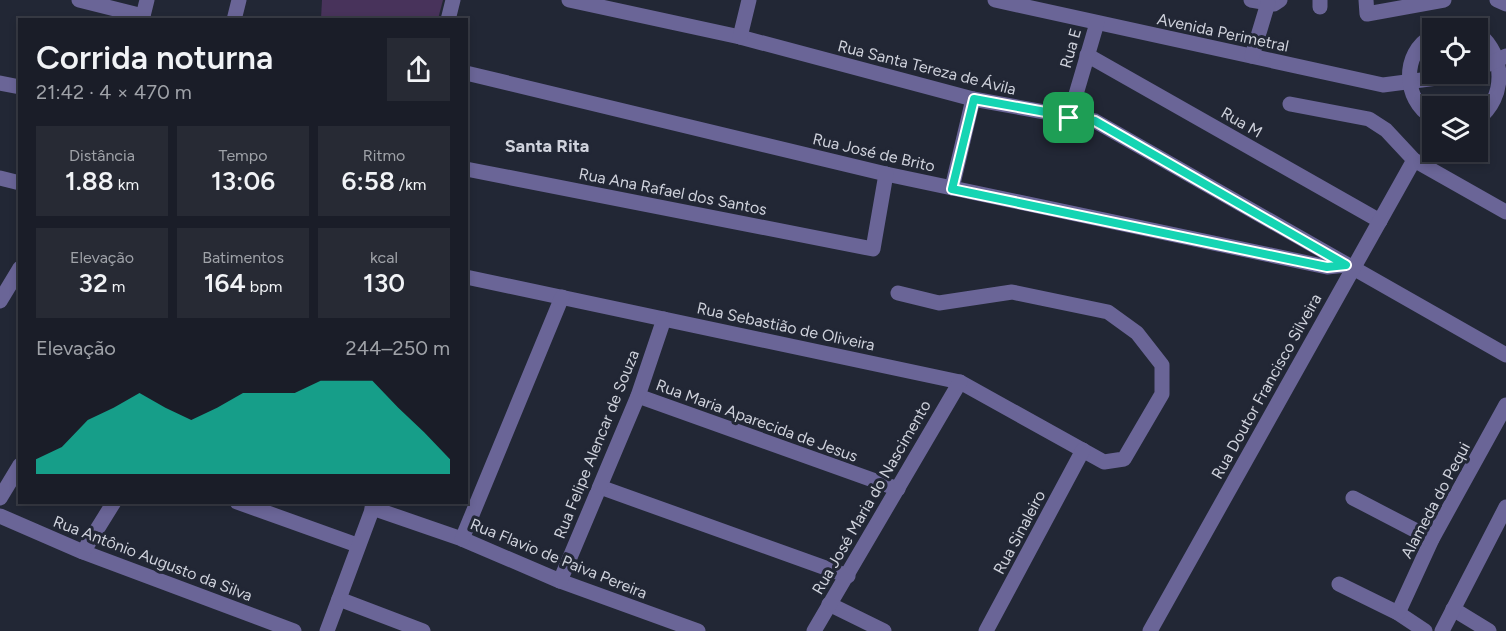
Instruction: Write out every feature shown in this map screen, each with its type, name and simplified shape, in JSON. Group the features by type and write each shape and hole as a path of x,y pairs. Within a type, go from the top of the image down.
{"street":[{"path":"79,0 143,18 147,0"},
{"path":"234,18 239,0"},
{"path":"448,18 453,0"},
{"name":"Rua Santa Tereza de Ávila","path":"569,0 740,37 974,99 1095,121 1506,355"},
{"path":"740,37 749,0"},
{"name":"Avenida Perimetral","path":"995,0 1013,2 1097,23 1383,85 1422,82"},
{"path":"1251,0 1275,2 1252,56"},
{"path":"1366,7 1444,0"},
{"path":"1497,0 1506,4"},
{"name":"Rua E","path":"1069,118 1097,23"},
{"path":"1488,41 1504,57 1503,89 1497,102 1488,110"},
{"path":"1422,45 1417,50 1410,66 1409,84 1418,105 1422,108"},
{"name":"Rua M","path":"1087,55 1380,221"},
{"path":"1488,64 1504,57"},
{"name":"Rua José de Brito","path":"468,73 952,189 1327,267 1349,267"},
{"path":"0,83 18,87"},
{"path":"952,189 974,99"},
{"path":"1290,104 1369,119 1386,130 1414,160 1506,212"},
{"name":"Rua Doutor Francisco Silveira","path":"1150,631 1349,267 1380,221 1414,160"},
{"name":"Rua Ana Rafael dos Santos","path":"468,169 873,249 886,174"},
{"path":"0,178 18,182"},
{"path":"0,301 18,271"},
{"name":"Rua Sebastião de Oliveira","path":"468,277 960,382 1104,462 1124,459 1162,393 1162,365 1137,333 1108,312 1012,292 939,303 898,293"},
{"path":"462,539 562,297"},
{"name":"Rua Felipe Alencar de Souza","path":"560,581 638,396 664,319"},
{"name":"Rua José Maria do Nascimento","path":"814,631 960,382"},
{"name":"Rua Maria Aparecida de Jesus","path":"638,396 898,489"},
{"name":"Alameda do Pequi","path":"1398,613 1432,539 1506,405"},
{"name":"Rua Sinaleiro","path":"986,631 1083,450"},
{"path":"0,498 18,468"},
{"path":"600,487 848,576"},
{"path":"1353,498 1432,539"},
{"path":"83,552 113,504"},
{"path":"247,504 357,545"},
{"path":"327,631 357,545 374,505"},
{"name":"Rua Flavio de Paiva Pereira","path":"374,505 462,539 560,581 698,631"},
{"path":"1442,631 1506,507"},
{"name":"Rua Antônio Augusto da Silva","path":"0,516 83,552 294,631"},
{"path":"1339,584 1398,613 1425,631"},
{"path":"339,598 423,631"},
{"path":"829,604 884,631"},
{"path":"1453,609 1489,631"}],"shaded area":[{"path":"322,0 443,0 438,18 321,18"}],"district":[{"name":"Santa Rita","path":"547,146"}],"route":[{"path":"974,99 1069,118 1095,121 1346,265 1327,267 952,189 974,99"}]}
